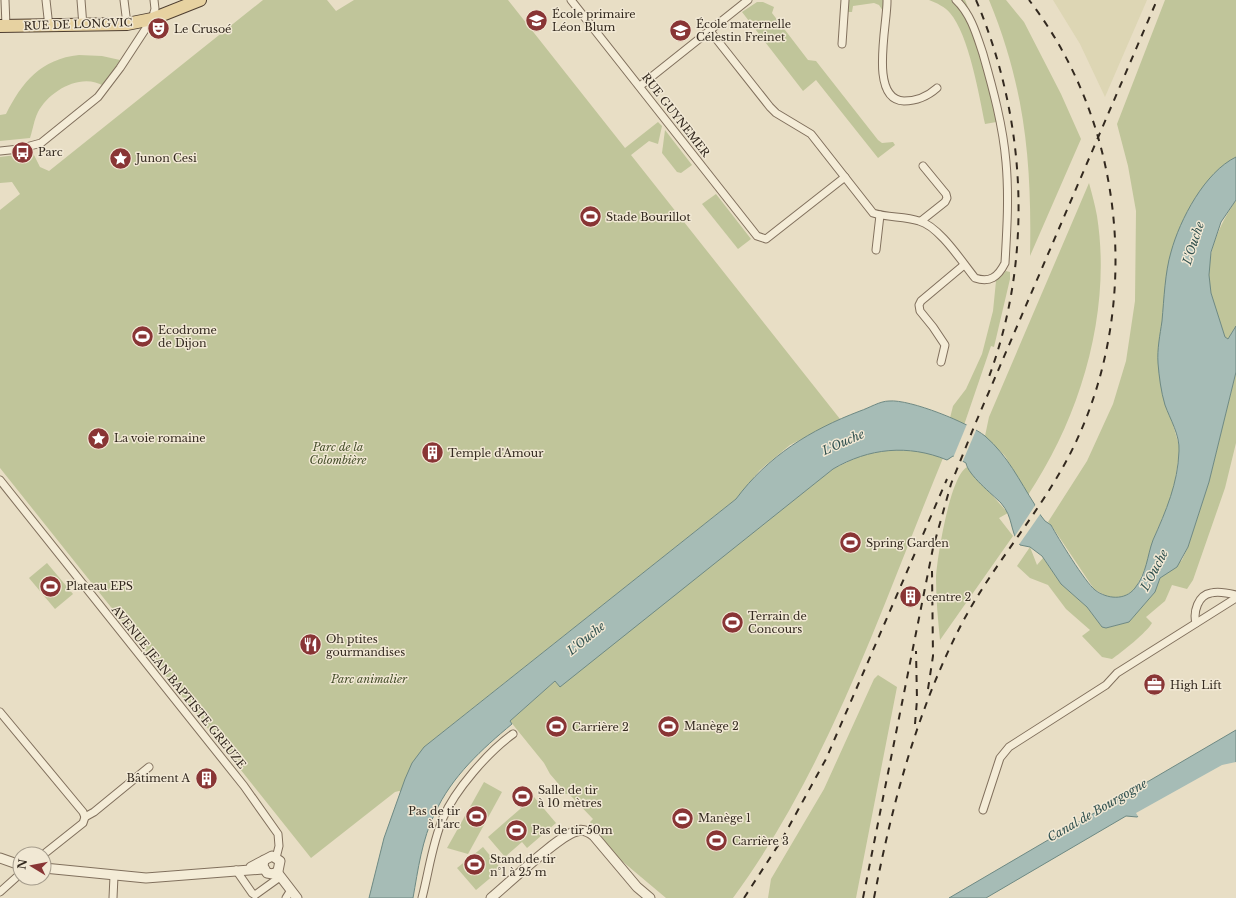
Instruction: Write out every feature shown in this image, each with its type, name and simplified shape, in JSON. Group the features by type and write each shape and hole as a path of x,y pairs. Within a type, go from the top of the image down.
{"main road":[{"name":"RUE DE LONGVIC","path":"3,26 49,27 127,24 152,19 200,0"}],"street":[{"path":"3,26 5,0"},
{"path":"46,0 49,27"},
{"path":"81,0 83,26"},
{"path":"124,0 127,24"},
{"path":"0,151 19,149 41,144 98,97 111,81 152,19 155,9 154,0"},
{"name":"RUE GUYNEMER","path":"571,0 757,236 766,239 845,177"},
{"path":"640,86 748,0"},
{"path":"842,44 845,0"},
{"path":"887,0 882,72 884,86 893,98 906,101 927,96 937,88"},
{"path":"710,31 770,107 776,113 811,134 874,213 921,221 934,229 975,278 983,281 994,279 1000,273 1005,263 1007,193 1006,161 994,94 978,38 970,18 956,0"},
{"path":"921,221 945,202 947,198 946,194 923,166"},
{"path":"876,250 880,215"},
{"path":"941,362 945,345 920,311 919,305 921,301 964,265"},
{"name":"AVENUE JEAN BAPTISTE GREUZE","path":"0,480 244,786 278,834 280,842 276,858"},
{"path":"1196,623 1194,616 1203,597 1210,592 1222,592 1236,595"},
{"path":"983,810 1000,758 1009,747 1106,686 1117,673 1236,598"},
{"path":"0,712 83,812 85,817"},
{"path":"422,898 430,858 443,818 467,781 504,740 513,734"},
{"path":"52,847 83,822 85,817 94,812 149,767"},
{"path":"491,898 564,838 578,830 586,831 594,836 637,886 650,898"},
{"path":"52,869 146,878 246,869 264,864 270,856 276,858 280,864 278,875 288,894 297,898"},
{"path":"0,858 12,863"},
{"path":"264,864 269,874 278,875"},
{"path":"236,870 252,894 255,895 278,875"},
{"path":"113,898 114,876"},
{"path":"0,892 12,881"}],"shaded area":[{"path":"1053,0 1147,0 1105,97 1080,44"}],"green space":[{"name":"Parc de la Colombière","path":"263,0 327,0 336,11 354,0 508,0 625,148 658,122 662,126 658,144 649,141 631,155 840,419 790,445 760,470 736,499 429,743 412,763 401,792 395,792 311,858 0,468 0,210 20,194 12,182 0,183 0,157 33,153 40,167 49,171"},
{"path":"849,0 883,0 883,11 879,5 874,3 853,6 852,12 848,12"},
{"path":"929,0 965,0 978,31 1002,121 985,124 968,50 963,36 950,13 941,5"},
{"path":"989,0 1006,0 1024,22 1061,94 1081,139 1030,256 1030,189 1024,126 1011,64"},
{"path":"1165,0 1236,0 1236,157 1223,166 1205,184 1171,252 1158,363 1165,404 1172,421 1180,449 1173,493 1153,540 1148,563 1135,589 1125,596 1116,598 1108,597 1094,589 1048,522 1087,461 1113,404 1126,361 1135,301 1136,211 1128,166 1117,124"},
{"path":"757,2 763,2 774,7 772,13 808,60 816,61 878,140 882,143 893,142 895,145 878,158 816,80 803,91 742,12"},
{"path":"79,55 102,56 120,60 104,86 95,82 86,81 76,83 66,86 50,97 43,104 35,118 30,138 0,141 0,115 6,114 12,102 26,82 43,67 54,61"},
{"path":"665,130 692,165 681,173 677,172 662,153"},
{"path":"1089,183 1097,216 1101,252 1100,289 1096,325 1088,362 1077,397 1047,464 1028,495 1005,456 985,436 989,417"},
{"path":"716,194 751,239 738,249 702,204"},
{"path":"1236,200 1236,326 1228,339 1225,337 1212,299 1209,281 1209,268 1218,233 1229,210"},
{"path":"1006,271 1010,272 1010,279 994,347 991,346 964,425 950,418 953,406 966,389 982,354 993,311 996,281"},
{"path":"1236,372 1236,443 1225,488 1193,580 1187,589 1172,585 1165,601 1146,617 1152,623 1145,632 1112,659 1102,657 1082,636 1090,630 1066,609 1048,585 1030,578 1017,566 1030,547 1037,565 1043,558 1061,584 1087,607 1102,627 1106,628 1129,622 1155,592 1160,578 1182,560 1188,547 1209,482"},
{"path":"898,449 931,453 943,458 875,629 826,740 798,794 767,847 733,898 666,898 616,856 590,822 593,819 569,794 563,794 562,788 550,774 544,763 510,721 555,681 560,686 833,469 864,454"},
{"path":"967,467 1008,513 999,518 1013,536 940,640 936,586 939,553 950,501 955,485"},
{"name":"Plateau EPS","path":"47,563 73,594 55,609 29,578"},
{"path":"878,675 897,687 856,898 768,898 771,879 824,789 874,679"},
{"name":"Pas de tir à l'arc","path":"484,782 502,792 468,854 447,848"},
{"name":"Pas de tir 50m","path":"534,797 556,823 527,848 522,842 505,857 488,837"},
{"path":"483,847 501,869 476,890 457,868"}],"water":[{"name":"L'Ouche","path":"1236,157 1236,200 1221,222 1211,252 1209,275 1211,293 1225,337 1228,339 1236,326 1236,372 1209,482 1188,547 1177,567 1160,578 1155,592 1129,622 1106,628 1102,627 1087,607 1061,584 1042,556 1030,547 1020,545 1014,534 1005,508 976,479 966,463 953,456 947,460 932,455 903,450 861,456 833,469 560,687 555,681 510,721 512,724 479,753 459,775 442,800 427,833 413,898 369,898 384,838 405,779 412,763 424,747 736,499 748,484 776,457 807,436 842,418 874,405 889,401 898,401 911,404 953,419 985,436 1007,460 1035,505 1035,508 1045,521 1051,525 1059,540 1095,590 1110,597 1121,597 1131,592 1142,576 1153,540 1174,486 1178,463 1178,439 1164,400 1160,384 1158,363 1158,347 1169,260 1175,239 1187,211 1195,198 1214,174"},
{"name":"Canal de Bourgogne","path":"1236,730 1236,765 1223,767 1137,817 1126,816 986,898 949,898"}],"pier":[{"path":"967,424 977,428 962,463 953,458"},
{"path":"1036,504 1041,513 1018,546 1013,539"},
{"path":"1236,762 1236,767 1224,769 1139,818 1136,813 1222,765"}],"railway":[{"path":"976,0 993,46 1006,93 1014,141 1018,190 1018,239 1012,288 1002,335 987,382"},
{"path":"874,898 897,794 930,694 959,629 971,607 1043,500 1069,456 1093,401 1108,342 1115,283 1114,222 1105,163 1087,105 1062,50 1029,0"},
{"path":"863,898 933,548 951,484 976,422 1157,0"},
{"path":"744,898 781,841 826,759 947,479"},
{"path":"928,689 933,656 932,571"},
{"path":"915,724 917,700 916,651"}],"place":[{"name":"École primaire Léon Blum","path":"537,20"},
{"name":"Le Crusoé","path":"159,29"},
{"name":"École maternelle Célestin Freinet","path":"680,30"},
{"name":"Parc","path":"22,152"},
{"name":"Junon Cesi","path":"121,158"},
{"name":"Stade Bourillot","path":"590,217"},
{"name":"Ecodrome de Dijon","path":"143,336"},
{"name":"La voie romaine","path":"99,438"},
{"name":"Temple d'Amour","path":"433,453"},
{"name":"Spring Garden","path":"850,543"},
{"name":"Plateau EPS","path":"51,586"},
{"name":"centre 2","path":"911,597"},
{"name":"Terrain de Concours","path":"733,622"},
{"name":"Oh ptites gourmandises","path":"310,645"},
{"name":"High Lift","path":"1154,685"},
{"name":"Manège 2","path":"668,726"},
{"name":"Carrière 2","path":"557,727"},
{"name":"Bâtiment A","path":"206,778"},
{"name":"Salle de tir à 10 mètres","path":"522,796"},
{"name":"Pas de tir à l'arc","path":"476,817"},
{"name":"Manège 1","path":"683,818"},
{"name":"Pas de tir 50m","path":"516,830"},
{"name":"Carrière 3","path":"717,841"},
{"name":"Stand de tir n°1 à 25 m","path":"474,865"}],"park label":[{"name":"Parc animalier","path":"369,679"}]}
